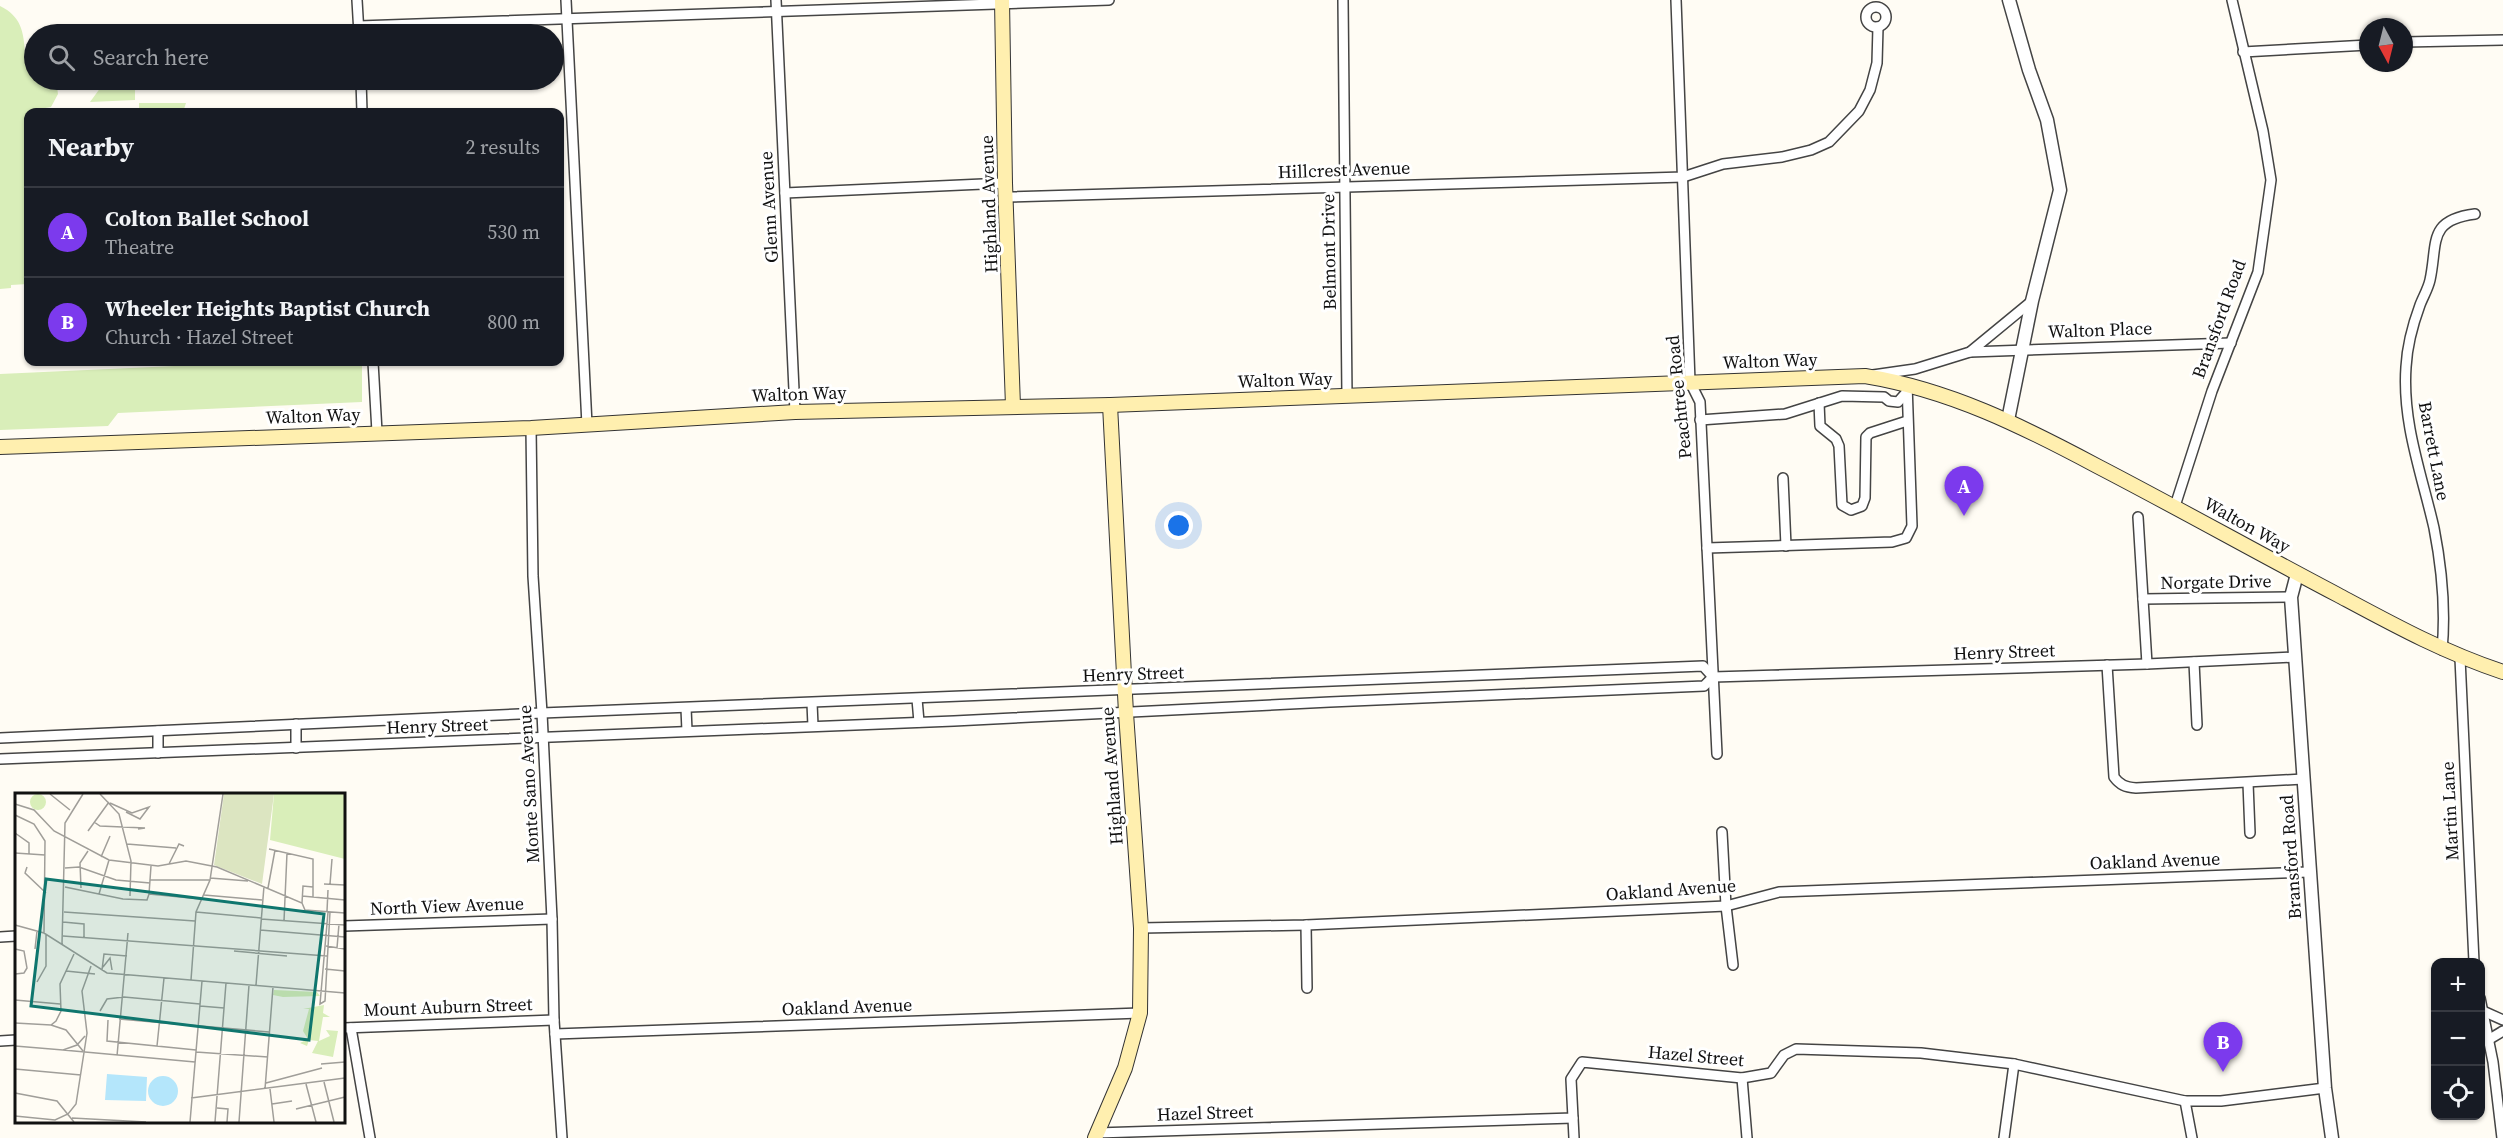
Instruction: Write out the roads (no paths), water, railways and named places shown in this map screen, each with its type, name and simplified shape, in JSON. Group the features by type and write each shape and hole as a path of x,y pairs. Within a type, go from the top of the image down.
{"main road":[{"name":"Highland Avenue","path":"1002,2 1013,406"},
{"name":"Walton Way","path":"0,447 531,428 795,412 1110,405 1865,376 2008,420 2175,506 2297,574 2442,650 2503,672"},
{"name":"Highland Avenue","path":"1096,1136 1125,1068 1140,1013 1141,928 1126,712 1110,405"}],"street":[{"path":"357,0 359,24"},
{"path":"566,0 587,425"},
{"name":"Glenn Avenue","path":"776,0 795,412"},
{"path":"472,24 1002,2 1109,0"},
{"name":"Belmont Drive","path":"1343,0 1347,396"},
{"name":"Peachtree Road","path":"1676,0 1690,382 1700,402 1717,754"},
{"path":"2008,420 2032,301 2060,190 2047,120 2029,70 2009,0"},
{"name":"Bransford Road","path":"2175,506 2258,272 2271,180 2263,131 2232,0"},
{"name":"Hillcrest Avenue","path":"785,193 1345,187 1683,177 1723,164 1782,157 1811,150 1829,141 1859,111 1870,90 1877,63 1878,27"},
{"path":"2413,42 2503,40"},
{"path":"2243,52 2359,46"},
{"path":"361,90 362,108"},
{"name":"Barrett Lane","path":"2442,650 2444,588 2434,529 2409,428 2406,367 2412,331 2430,282 2436,237 2442,227 2455,217 2475,214"},
{"path":"1865,376 1915,369 1970,352 2032,301"},
{"name":"Walton Place","path":"1970,352 2231,343"},
{"path":"373,366 377,432"},
{"path":"1700,420 1785,414 1842,396 1884,397 1889,401 1898,402 1906,389"},
{"path":"1707,548 1892,542 1906,538 1912,526 1906,389"},
{"path":"1819,403 1820,426 1836,439 1839,446 1842,505 1851,510 1862,506 1865,498 1866,437 1870,433 1907,421"},
{"name":"Monte Sano Avenue","path":"531,428 533,576 542,713 552,919 554,1020 562,1138"},
{"path":"1783,478 1786,546"},
{"path":"2138,517 2147,664"},
{"name":"Bransford Road","path":"2297,574 2291,597 2325,1088 2332,1138"},
{"name":"Norgate Drive","path":"2143,599 2291,597"},
{"name":"Henry Street","path":"0,759 687,732 1704,686 1713,677 2147,664 2295,657"},
{"name":"Martin Lane","path":"2460,658 2474,958"},
{"path":"2194,662 2197,725"},
{"path":"2107,665 2114,777 2118,783 2136,788 2303,779"},
{"name":"Henry Street","path":"0,738 542,713 1703,666 1713,677"},
{"path":"1577,672 1577,691"},
{"path":"1350,682 1350,701"},
{"path":"917,699 919,722"},
{"path":"812,703 813,726"},
{"path":"686,708 687,732"},
{"path":"296,724 296,748"},
{"path":"158,731 158,753"},
{"path":"2248,783 2250,833"},
{"path":"1722,832 1726,906 1733,965"},
{"name":"Oakland Avenue","path":"1141,928 1306,925 1726,906 1779,892 2310,872"},
{"name":"North View Avenue","path":"345,926 552,919"},
{"path":"1306,925 1307,988"},
{"path":"0,937 15,936"},
{"path":"2483,1012 2502,1138"},
{"path":"2485,1012 2503,1020"},
{"name":"Oakland Avenue","path":"555,1034 1140,1013"},
{"name":"Mount Auburn Street","path":"347,1028 554,1020"},
{"path":"347,1028 370,1138"},
{"path":"2488,1040 2503,1031"},
{"path":"0,1041 15,1040"},
{"name":"Hazel Street","path":"1096,1136 1573,1118 1571,1079 1582,1062 1742,1078 1771,1073 1784,1054 1796,1048 1921,1053 2014,1064 2186,1101 2221,1101 2325,1088"},
{"path":"2004,1138 2014,1064"},
{"path":"1742,1078 1747,1138"},
{"path":"2186,1101 2192,1138"},
{"path":"1573,1118 1574,1138"}],"place":[{"name":"Colton Ballet School","path":"1964,516"},
{"name":"Wheeler Heights Baptist Church","path":"2223,1072"}]}
